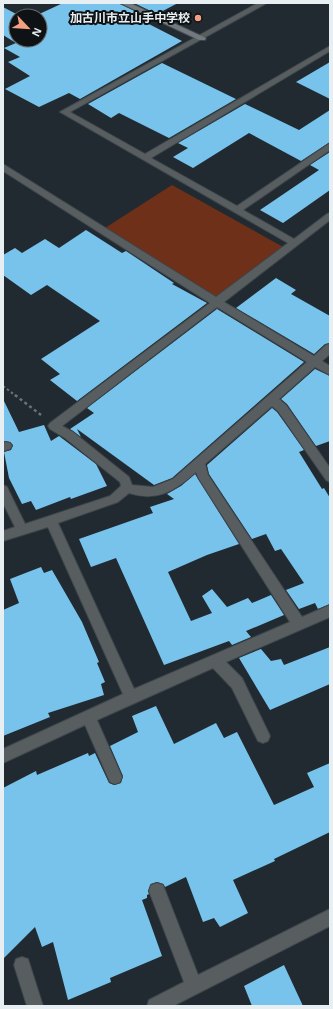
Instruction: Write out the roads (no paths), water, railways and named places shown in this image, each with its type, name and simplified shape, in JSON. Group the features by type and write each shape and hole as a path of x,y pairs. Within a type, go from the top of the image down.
{"street":[{"path":"124,3 202,38"},
{"path":"263,3 202,38 64,112 295,242"},
{"path":"146,158 330,48"},
{"path":"237,210 330,146"},
{"path":"3,168 216,302 330,371"},
{"path":"127,488 126,480 54,426 330,216"},
{"path":"127,488 142,493 157,492 177,482 330,348"},
{"path":"270,399 282,408 330,477"},
{"path":"199,463 203,476 299,624"},
{"path":"3,536 114,499 127,488"},
{"path":"3,490 22,530"},
{"path":"51,521 131,697"},
{"path":"3,756 131,697 330,611"},
{"path":"215,661 237,683 263,736"},
{"path":"89,717 115,777"},
{"path":"157,891 194,986"},
{"path":"155,1006 330,917"},
{"path":"22,965 35,1006"}],"place":[{"name":"加古川市立山手中学校","path":"198,18"}]}
